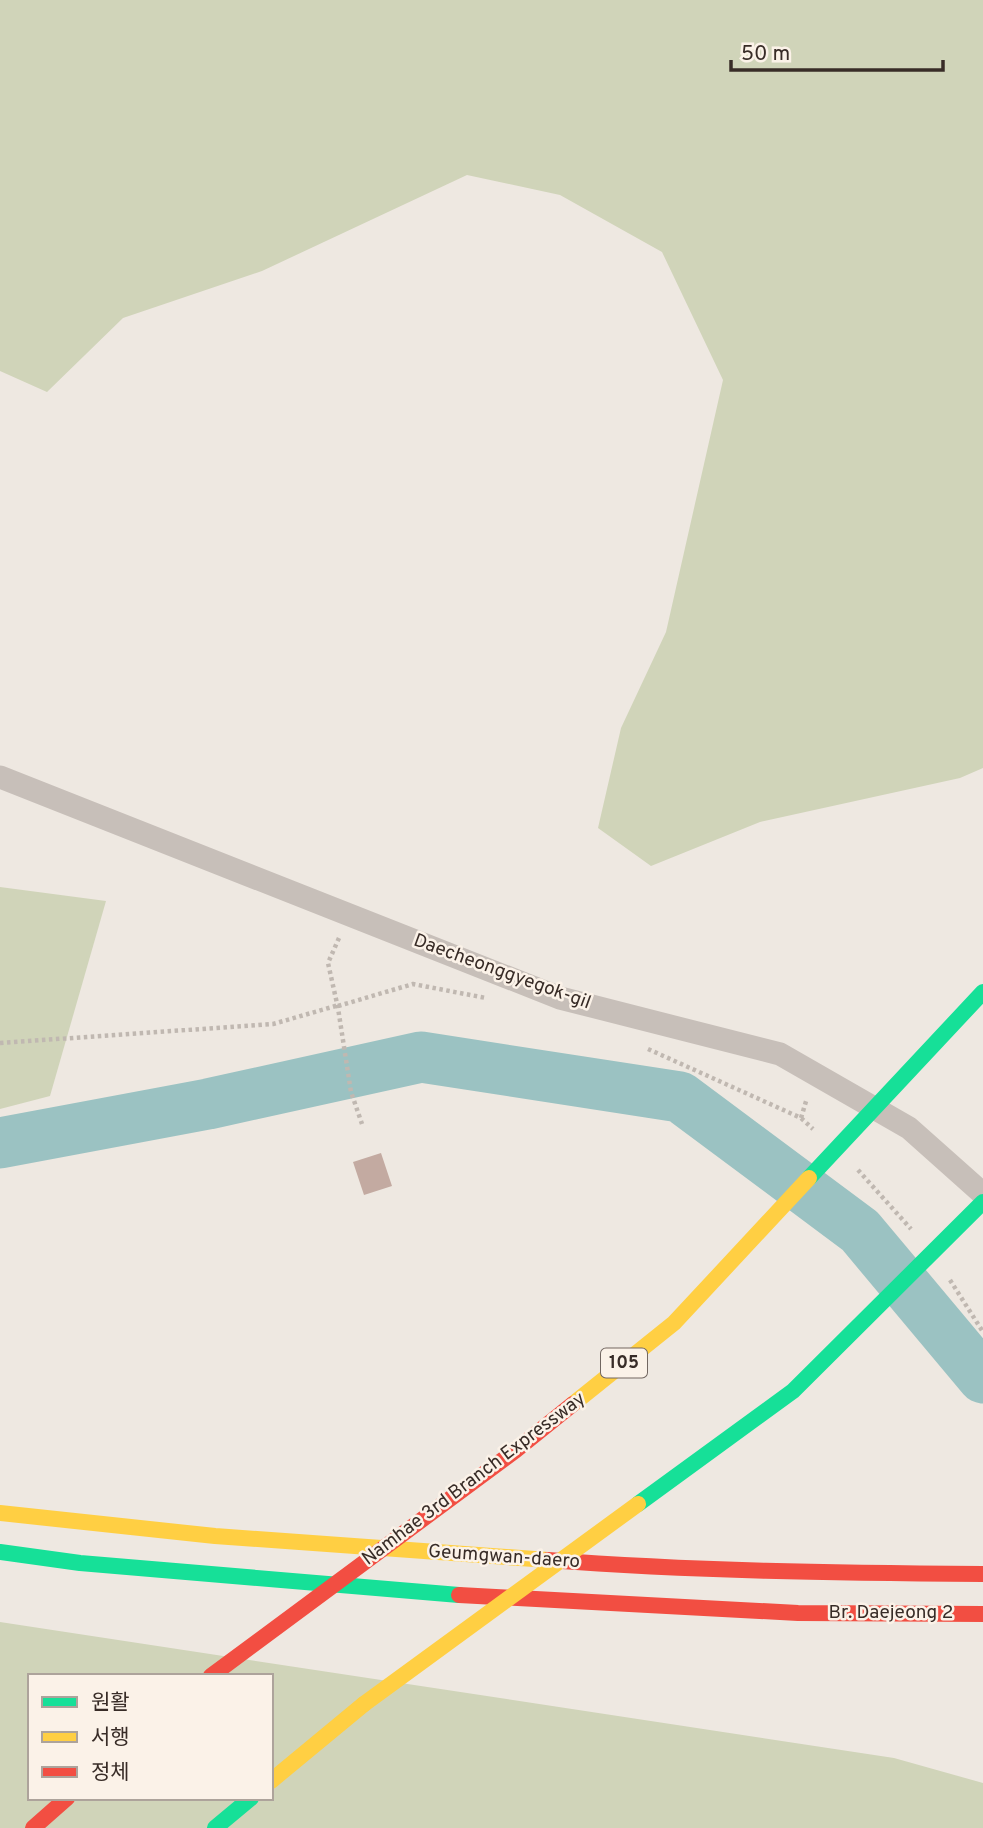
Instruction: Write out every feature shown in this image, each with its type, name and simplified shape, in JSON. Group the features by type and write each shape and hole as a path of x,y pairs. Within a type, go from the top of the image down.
{"main road":[{"name":"Namhae 3rd Branch Expressway","path":"214,1674 516,1450 674,1323 983,992"},
{"path":"273,1779 364,1704 793,1391 983,1202"},
{"name":"Geumgwan-daero","path":"0,1513 243,1538 659,1568 799,1573"},
{"name":"Geumgwan-daero","path":"0,1552 80,1563 424,1593 798,1613"},
{"name":"Br. Daejeong 2","path":"799,1573 983,1574"},
{"name":"Br. Daejeong 2","path":"798,1613 983,1614"},
{"path":"33,1828 65,1800"},
{"path":"215,1828 249,1800"}],"street":[{"name":"Daecheonggyegok-gil","path":"0,777 560,998 780,1054 909,1128 983,1194"}],"path":[{"path":"350,915 328,962 351,1092 362,1124"},
{"path":"0,1044 273,1024 413,984 492,999"},
{"path":"639,1046 800,1118 820,1135"},
{"path":"858,1169 920,1239"},
{"path":"944,1272 983,1332"}],"green space":[{"path":"0,0 983,0 983,768 960,778 760,822 651,866 598,828 621,728 666,632 723,380 662,252 560,195 467,175 262,271 123,318 47,392 0,371"},
{"path":"0,887 106,901 50,1096 0,1109"},
{"path":"0,1622 894,1758 983,1783 983,1828 0,1828"}],"building":[{"path":"381,1153 392,1186 364,1195 353,1162"}],"waterway":[{"path":"0,1143 208,1104 421,1057 680,1097 860,1231 983,1378"}],"traffic: fast":[{"path":"809,1178 983,992"},
{"path":"638,1504 793,1391 983,1202"},
{"path":"0,1552 80,1563 459,1595"},
{"path":"215,1828 249,1800"}],"traffic: slow":[{"path":"573,1404 674,1323 809,1178"},
{"path":"364,1704 638,1504"},
{"path":"0,1513 215,1536 548,1560"},
{"path":"273,1779 364,1704"}],"traffic: jam":[{"path":"214,1674 516,1450 573,1404"},
{"path":"548,1560 711,1569 983,1574"},
{"path":"459,1595 798,1613 983,1614"},
{"path":"33,1828 65,1800"}]}
